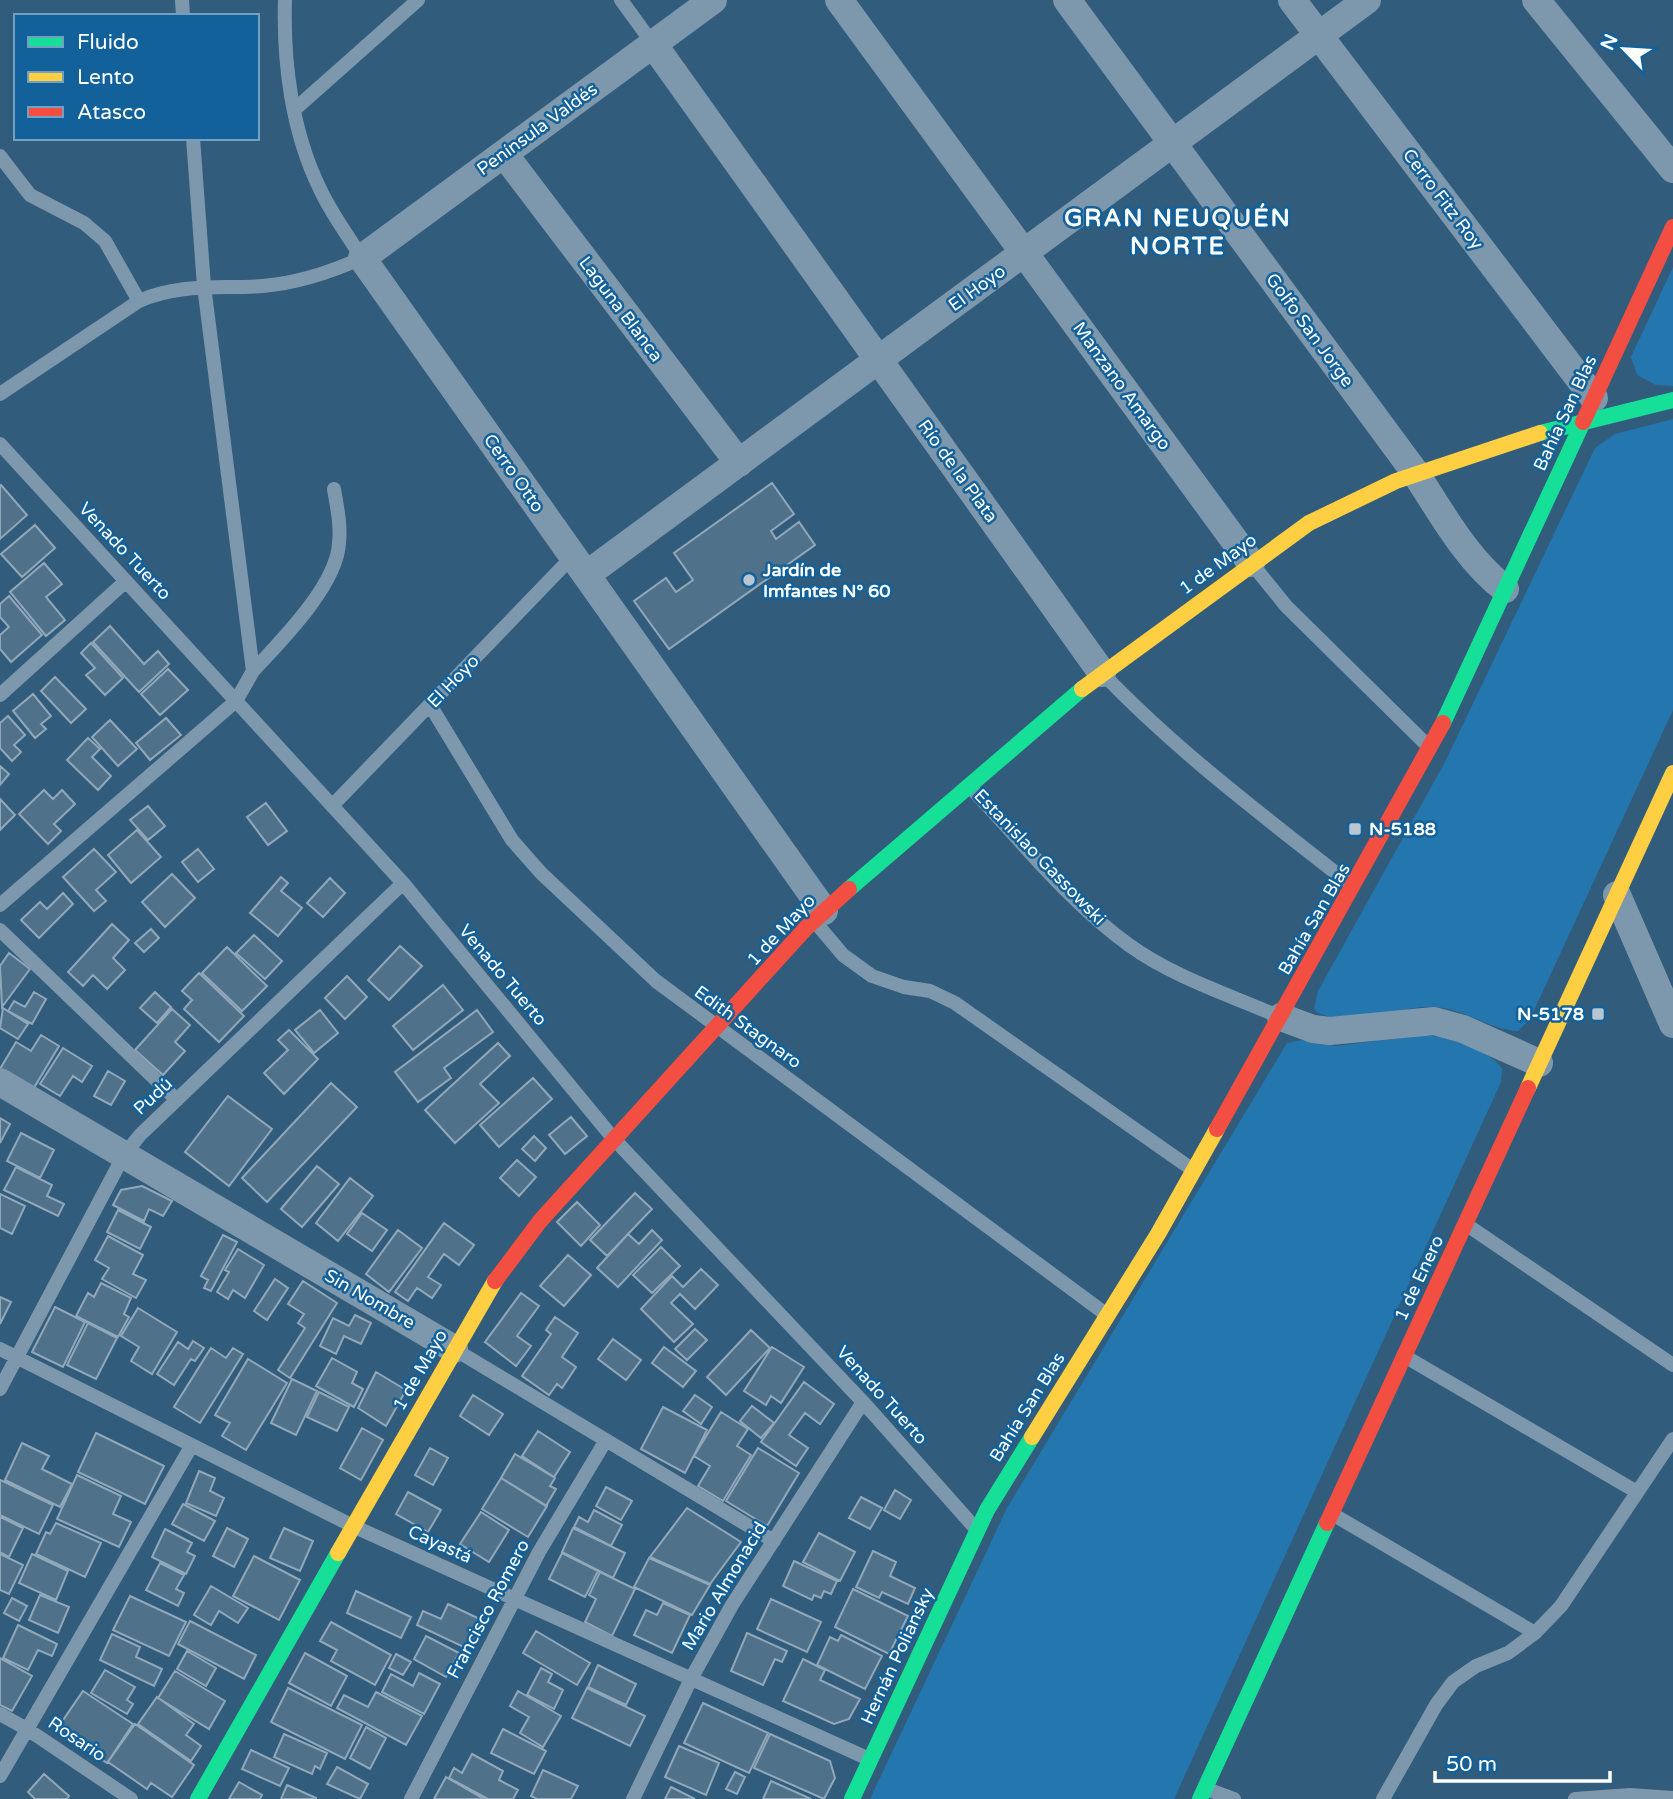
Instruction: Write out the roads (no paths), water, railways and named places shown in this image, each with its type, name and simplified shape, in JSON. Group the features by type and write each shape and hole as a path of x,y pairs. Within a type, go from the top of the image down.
{"street":[{"name":"Península Valdés","path":"362,258 713,0"},
{"name":"Manzano Amargo","path":"839,0 1251,563"},
{"name":"Golfo San Jorge","path":"1067,0 1414,471 1464,547 1485,574 1505,589"},
{"name":"Cerro Fitz Roy","path":"1292,0 1588,410"},
{"name":"El Hoyo","path":"580,566 738,463 1367,0"},
{"path":"1536,0 1673,169"},
{"name":"Río de la Plata","path":"653,44 1102,673"},
{"name":"Laguna Blanca","path":"504,154 738,463"},
{"name":"Bahía San Blas","path":"977,1530 1009,1472 1108,1315 1194,1170 1431,750 1673,226"},
{"name":"Cerro Otto","path":"362,258 580,566 819,916"},
{"name":"1 de Mayo","path":"198,1799 500,1270 613,1138 819,916 1102,673 1251,563 1345,502 1414,471 1588,410 1673,400"},
{"name":"1 de Enero","path":"1203,1794 1673,773"},
{"path":"1647,831 1673,819"},
{"path":"1616,895 1673,1024"},
{"name":"Estanislao Gassowski","path":"1281,1017 1330,1031 1434,1021 1463,1029 1539,1063"},
{"name":"Sin Nombre","path":"0,1082 454,1349"},
{"name":"Hernán Poliansky","path":"852,1799 977,1530"}],"lane":[{"name":"Cerro Otto","path":"285,0 287,59 303,149 320,191 362,258"},
{"path":"294,110 418,0"},
{"name":"Río de la Plata","path":"621,0 653,44"},
{"path":"193,140 204,286 253,671"},
{"path":"0,156 30,195 84,223 105,241 139,301"},
{"path":"0,394 139,301 162,291 300,281 362,258"},
{"name":"Venado Tuerto","path":"2,449 403,883 613,1138 863,1402 977,1530"},
{"path":"0,905 236,701 253,671 306,615 340,546 334,489"},
{"name":"Manzano Amargo","path":"1251,563 1286,607 1431,750"},
{"name":"El Hoyo","path":"332,806 430,705 580,566"},
{"path":"0,695 126,581"},
{"name":"Río de la Plata","path":"1102,673 1151,724 1200,766 1354,887"},
{"name":"Edith Stagnaro","path":"430,705 512,840 534,865 656,981 716,1028 1108,1315"},
{"name":"Estanislao Gassowski","path":"969,785 1090,913 1130,946 1177,972 1281,1017"},
{"name":"Pudú","path":"0,1389 124,1155 140,1135 403,883"},
{"path":"819,916 843,955 872,976 904,987 930,991 955,1003 1194,1170"},
{"path":"0,930 177,1100"},
{"path":"1465,1224 1673,1365"},
{"name":"Cayastá","path":"0,1349 353,1526 870,1759"},
{"name":"Sin Nombre","path":"454,1349 774,1541"},
{"path":"1404,1356 1637,1492"},
{"name":"Mario Almonacid","path":"633,1799 691,1679 732,1605 863,1402"},
{"path":"1384,1799 1436,1705 1453,1682 1476,1666 1508,1653 1535,1633 1561,1606 1673,1438"},
{"name":"Francisco Romero","path":"411,1799 539,1552 606,1440"},
{"path":"0,1776 192,1445"},
{"path":"1332,1514 1535,1633"},
{"name":"Rosario","path":"0,1714 27,1729 131,1799"},
{"path":"1203,1794 1234,1799"},
{"path":"1575,1799 1630,1795 1673,1798"}],"place":[{"name":"Jardín de Imfantes N° 60","path":"749,580"},
{"name":"N-5188","path":"1355,829"},
{"name":"N-5178","path":"1598,1014"}],"district":[{"name":"GRAN NEUQUÉN NORTE","path":"1178,232"}]}
